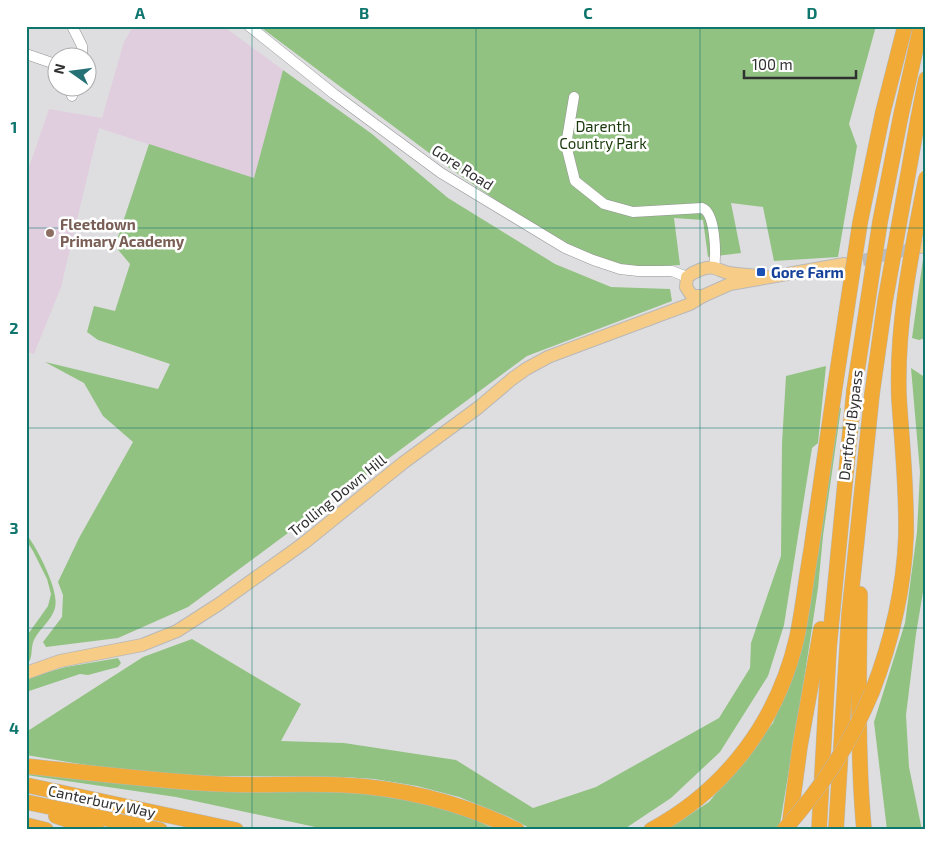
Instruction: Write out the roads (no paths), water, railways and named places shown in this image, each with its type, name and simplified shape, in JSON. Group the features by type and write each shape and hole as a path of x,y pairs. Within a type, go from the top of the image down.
{"highway":[{"path":"651,830 691,805 730,769 762,726 781,689 797,636 860,223 883,112 905,26"},
{"name":"Dartford Bypass","path":"819,830 826,675 854,391 876,250 901,115 921,26"},
{"name":"Dartford Bypass","path":"836,830 845,663 872,394 885,302 926,79"},
{"path":"784,830 805,806 833,768 854,731 872,692 894,622 904,559 906,500 900,398 901,322 926,178"},
{"path":"789,830 800,746 821,630 826,586 843,489"},
{"path":"861,493 858,702 864,830"},
{"path":"860,756 869,830"},
{"path":"26,760 72,771"},
{"path":"26,766 193,783 344,785 389,789 446,801 517,830"},
{"name":"Canterbury Way","path":"26,785 236,830"},
{"name":"Canterbury Way","path":"26,802 160,830"},
{"path":"26,806 97,830"},
{"path":"26,825 46,830"}],"main road":[{"path":"766,277 717,270 697,272 686,282 688,292 692,296 703,296 722,286 844,264"},
{"path":"717,270 723,276 722,286"},
{"name":"Trolling Down Hill","path":"656,315 672,303 686,282"},
{"name":"Trolling Down Hill","path":"26,673 60,661 135,647 177,631 219,604 304,543 403,463 479,407 526,369 548,357 656,315 690,304 703,296"}],"street":[{"path":"72,26 82,48"},
{"name":"Gore Road","path":"249,26 334,94 441,172 565,248 620,269 672,271 686,282"},
{"path":"26,54 48,62"},
{"path":"574,97 566,145 575,181 604,204 633,212 702,208 710,216 717,270"}],"tunnel":[{"path":"845,264 921,247"}],"place":[{"name":"Fleetdown Primary Academy","path":"50,233"},
{"name":"Gore Farm","path":"761,272"}],"park label":[{"name":"Darenth Country Park","path":"603,134"}]}
